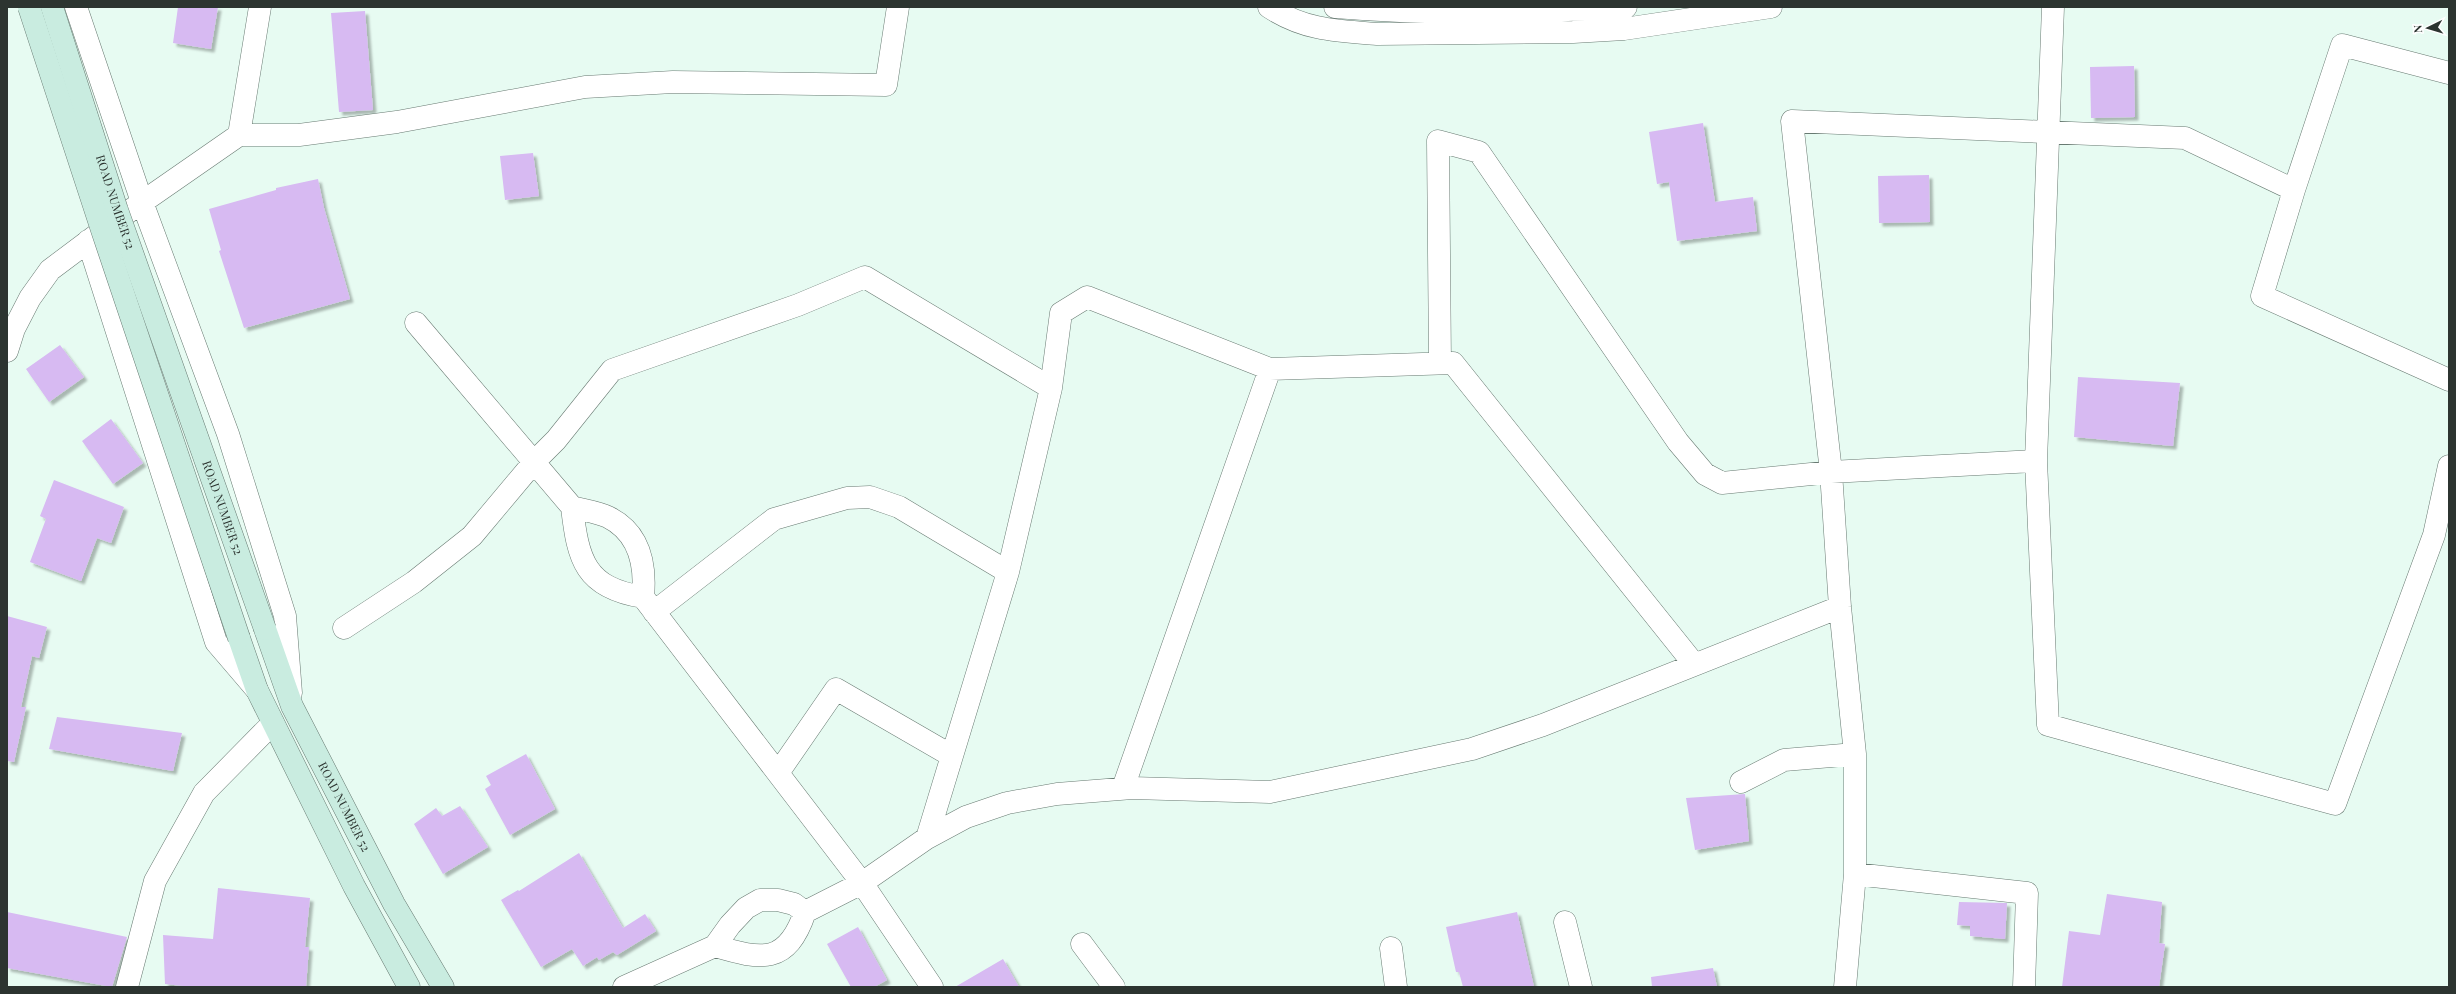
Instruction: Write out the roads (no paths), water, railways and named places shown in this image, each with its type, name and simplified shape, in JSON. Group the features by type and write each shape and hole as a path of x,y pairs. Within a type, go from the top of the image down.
{"main road":[{"name":"ROAD NUMBER 52","path":"29,7 104,238 257,690 354,886 410,987"},
{"name":"ROAD NUMBER 52","path":"52,7 116,210 292,706 394,904 443,987"}],"street":[{"path":"76,7 142,202 228,434 285,616 292,706"},
{"path":"239,135 260,7"},
{"path":"7,351 14,329 30,298 50,270 142,202 239,135 299,134 397,122 585,87 673,82 886,85 898,7"},
{"path":"1269,7 1287,19 1300,24 1345,32 1377,34 1573,32 1624,29 1771,7"},
{"path":"1335,7 1447,11 1561,11 1626,7"},
{"path":"2053,7 2047,133 2036,461 2048,725 2335,804 2434,535 2449,466"},
{"path":"2449,73 2342,45 2294,190 2262,296 2449,380"},
{"path":"1845,987 1855,874 1855,754 1840,607 1831,472 1792,121 2185,138 2294,190"},
{"path":"1440,363 1438,141 1479,152 1678,442 1705,474 1722,483 1831,472 2036,461"},
{"path":"88,241 216,642 257,690"},
{"path":"344,628 414,582 472,536 534,462 556,440 612,370 798,305 865,277 1051,388"},
{"path":"927,838 1008,572 1051,388 1061,314 1087,297 1270,369 1453,363 1694,664"},
{"path":"416,323 572,507 576,541 587,570 606,587 649,604 862,883 932,987"},
{"path":"1123,788 1270,369"},
{"path":"649,604 774,519 847,498 870,497 899,507 1008,572"},
{"path":"572,507 607,517 625,528 639,551 646,575 649,604"},
{"path":"715,946 738,953 761,956 780,951 798,933 805,912 862,883 927,838 966,817 1007,803 1057,794 1123,788 1270,792 1472,749 1543,725 1840,607"},
{"path":"778,773 836,689 952,756"},
{"path":"127,987 155,881 204,793 273,723"},
{"path":"1741,782 1784,760 1855,754"},
{"path":"1855,874 2027,893 2024,987"},
{"path":"624,987 715,946 741,914 760,900 778,900 794,904 805,912"},
{"path":"1565,922 1581,987"},
{"path":"1082,944 1114,987"},
{"path":"1391,948 1396,987"}]}
